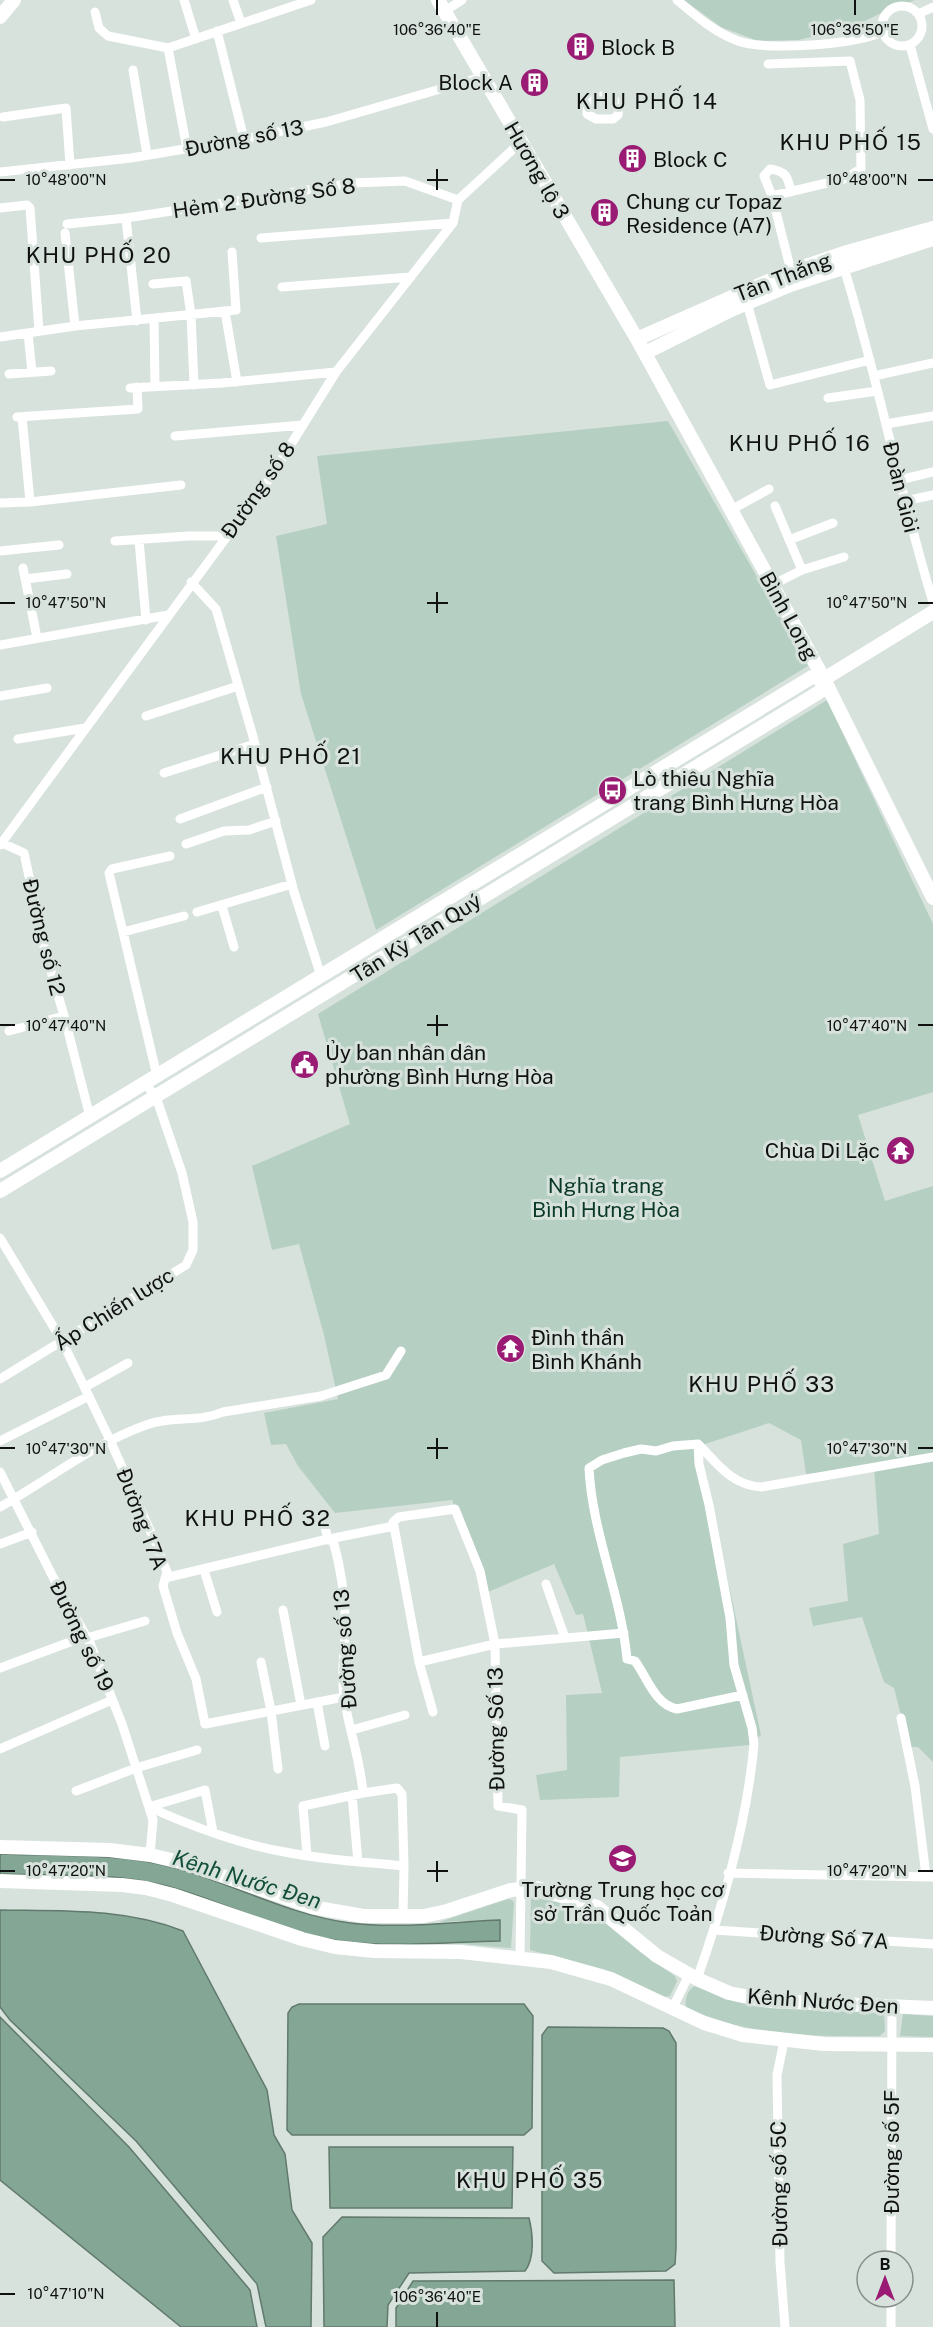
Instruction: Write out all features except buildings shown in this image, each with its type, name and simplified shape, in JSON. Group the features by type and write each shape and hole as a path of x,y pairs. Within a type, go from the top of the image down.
{"street":[{"path":"0,17 14,0"},
{"path":"184,0 196,39"},
{"path":"233,0 241,23"},
{"path":"95,12 99,28 108,36 168,48 295,2 311,0"},
{"path":"441,5 462,0"},
{"path":"677,0 711,28 738,41 762,46 837,42 884,31"},
{"name":"Hương lộ 3","path":"441,5 637,339"},
{"path":"896,7 909,7 918,14 922,28 920,34 910,45 897,45 892,42 884,31 883,20 886,15 896,7"},
{"path":"918,14 933,7"},
{"path":"217,31 243,139"},
{"path":"910,45 933,129"},
{"path":"168,48 187,149"},
{"path":"768,64 850,61 860,100 861,169 844,179 772,196"},
{"path":"133,70 147,156"},
{"name":"Đường số 13","path":"0,172 147,156 243,139 326,122 482,77"},
{"path":"3,117 66,108 70,165"},
{"path":"458,200 521,142"},
{"path":"791,192 788,177 780,170 770,169 764,177 772,196 791,271"},
{"name":"Hẻm 2 Đường Số 8","path":"75,326 66,228 353,183 405,181 458,200"},
{"name":"Đường số 8","path":"1,843 191,582 270,478 336,372 453,223 458,200"},
{"path":"0,208 27,205 30,208 39,331"},
{"path":"126,218 137,321"},
{"path":"261,238 453,223"},
{"name":"Tân Thắng","path":"637,339 791,271 847,252 933,228"},
{"name":"Tân Thắng","path":"645,353 747,303 790,285 933,239"},
{"path":"0,337 75,326 236,310 232,252"},
{"name":"Đoàn Giỏi","path":"844,267 933,602"},
{"path":"282,287 411,277"},
{"path":"153,284 186,281 191,315 194,385"},
{"path":"747,303 768,381 773,385 870,360"},
{"path":"225,311 237,381"},
{"path":"154,319 156,385"},
{"path":"28,333 32,372"},
{"name":"Bình Long","path":"637,339 824,679 933,898"},
{"path":"874,376 933,363"},
{"path":"9,374 51,371"},
{"path":"30,502 20,417 138,409 133,388 156,385 194,385 336,372"},
{"path":"828,398 877,391"},
{"path":"886,424 933,416"},
{"path":"175,436 303,425"},
{"path":"899,480 933,472"},
{"path":"0,503 30,502 181,485"},
{"path":"731,510 769,489"},
{"path":"905,501 933,495"},
{"path":"775,506 802,570"},
{"path":"789,540 833,523"},
{"path":"115,541 227,536"},
{"path":"139,540 146,620"},
{"path":"0,550 59,545"},
{"path":"772,585 802,570 844,557"},
{"path":"23,568 37,638"},
{"path":"26,579 67,574"},
{"path":"191,582 216,609 292,884 321,976"},
{"name":"Tân Kỳ Tân Quý","path":"0,1171 812,677 824,679 933,612"},
{"path":"0,645 168,615"},
{"name":"Tân Kỳ Tân Quý","path":"0,1191 821,691 824,679"},
{"path":"146,716 238,686"},
{"path":"0,696 47,688"},
{"path":"18,739 85,728"},
{"path":"164,773 255,744"},
{"path":"180,819 267,787"},
{"path":"186,843 224,831 249,830 276,821"},
{"name":"Đường số 12","path":"1,843 24,853 45,951 90,1117"},
{"path":"157,1076 110,872 170,856"},
{"path":"197,912 292,884"},
{"path":"222,906 234,947"},
{"path":"123,932 184,916"},
{"path":"9,1031 64,1016"},
{"name":"Ấp Chiến lược","path":"0,1379 186,1265 193,1250 193,1222 182,1173 156,1097 145,1083"},
{"name":"Đường 17A","path":"0,1238 62,1341 111,1440 157,1546 167,1572 163,1586 177,1633 196,1679 205,1724 271,1712"},
{"path":"0,1262 9,1256"},
{"path":"0,1507 111,1440 148,1424 176,1418 208,1418 223,1412 321,1396 386,1375 401,1352"},
{"path":"0,1441 87,1391 128,1363"},
{"path":"698,1444 731,1478 752,1486 770,1486 933,1457"},
{"path":"698,1444 673,1446 656,1451 640,1449 602,1460 589,1468 590,1486 600,1539 624,1633 627,1659 635,1661 660,1701 666,1706 676,1709 743,1695"},
{"path":"672,2009 693,1977 714,1930 739,1839 754,1744 752,1728 734,1665 730,1618 710,1505 699,1464 698,1444"},
{"name":"Đường số 19","path":"0,1472 53,1577 87,1637 112,1700 153,1820 150,1855"},
{"name":"Đường 17A","path":"165,1578 394,1526 393,1522 399,1517 455,1509 480,1571 495,1644"},
{"name":"Đường số 13","path":"322,1514 342,1589 345,1629 344,1697 360,1765 363,1793"},
{"path":"394,1526 419,1662 433,1712"},
{"path":"0,1544 32,1532"},
{"path":"204,1570 217,1612"},
{"path":"546,1584 565,1638"},
{"path":"283,1610 301,1705"},
{"path":"0,1668 87,1637 145,1622"},
{"name":"Đường Số 13","path":"522,1888 522,1810 498,1806 495,1644 624,1633"},
{"path":"419,1662 495,1644"},
{"path":"261,1662 271,1712 278,1769"},
{"path":"271,1712 344,1697"},
{"path":"0,1749 112,1700"},
{"path":"317,1702 325,1746"},
{"path":"352,1730 405,1715"},
{"path":"728,1873 929,1877 915,1786 901,1718"},
{"path":"76,1791 136,1768 197,1750"},
{"path":"307,1856 303,1806 398,1788 402,1794 403,1917"},
{"path":"149,1807 205,1790 213,1832"},
{"path":"352,1795 358,1862"},
{"path":"149,1807 213,1832 282,1852 404,1866"},
{"name":"Kênh Nước Đen","path":"0,1847 110,1850 150,1855 188,1864 322,1910 363,1916 403,1917 447,1911 502,1892 522,1888 545,1890 592,1904 650,1951 693,1977 729,1993 759,2000 933,2008"},
{"name":"Kênh Nước Đen","path":"0,1881 122,1885 146,1888 173,1895 302,1940 334,1947 374,1951 460,1952 520,1957 569,1966 599,1975 723,2031 784,2041 933,2046"},
{"path":"520,1957 522,1888"},
{"name":"Đường Số 7A","path":"714,1930 933,1944"},
{"name":"Đường số 5F","path":"891,2249 892,2006"},
{"name":"Đường số 5C","path":"784,2041 777,2075 780,2262 785,2327"},
{"path":"891,2309 891,2327"}],"green space":[{"path":"684,0 915,0 850,28 798,40 758,41 721,27"},
{"path":"668,421 808,666 376,930 301,694 276,536 327,524 317,456"},
{"name":"Nghĩa trang Bình Hưng Hòa","path":"827,700 933,924 933,1092 858,1115 885,1201 933,1186 933,1762 918,1747 909,1747 894,1688 884,1682 862,1617 813,1626 809,1608 848,1601 843,1544 879,1534 874,1467 806,1474 801,1440 769,1423 699,1446 761,1735 749,1745 620,1757 619,1797 540,1800 536,1775 567,1770 566,1695 602,1693 583,1614 576,1615 554,1564 488,1592 452,1500 335,1513 298,1466 286,1444 271,1445 264,1413 338,1399 324,1335 299,1244 272,1250 252,1166 350,1124 318,1014"},
{"path":"531,1897 570,1905 597,1916 640,1952 675,1976 677,1981 670,1996 663,1997 603,1969 530,1950"},
{"path":"508,1899 514,1903 511,1948 450,1943 500,1941 500,1920 439,1922"},
{"path":"695,1986 736,2002 758,2007 882,2012 885,2031 880,2036 806,2035 733,2024 687,2008 687,1996"},
{"path":"903,2014 933,2016 933,2037 900,2036"}],"shaded area":[{"path":"0,1854 130,1859 172,1867 304,1913 350,1923 406,1925 500,1920 500,1941 400,1944 361,1943 318,1937 273,1924 185,1891 143,1881 103,1876 0,1874"},
{"path":"0,1910 93,1912 139,1918 183,1931 267,2090 274,2135 285,2154 292,2210 312,2243 311,2327 266,2327 257,2284 136,2141 10,2020 0,2007"},
{"path":"299,2004 524,2004 533,2016 532,2128 524,2135 292,2135 287,2130 288,2013 292,2007"},
{"path":"0,2017 129,2147 250,2290 257,2327 181,2327 0,2180"},
{"path":"548,2027 663,2028 669,2031 676,2043 676,2247 675,2264 666,2271 554,2273 542,2261 542,2035"},
{"path":"329,2147 513,2147 512,2208 330,2208"},
{"path":"342,2217 529,2218 532,2253 525,2271 409,2273 388,2305 387,2327 324,2327 323,2237"},
{"path":"674,2280 675,2327 396,2327 396,2308 413,2281"}],"place":[{"name":"Block B","path":"580,47"},
{"name":"Block A","path":"534,82"},
{"name":"Block C","path":"632,159"},
{"name":"Chung cư Topaz Residence (A7)","path":"605,213"},
{"name":"Lò thiêu Nghĩa trang Bình Hưng Hòa","path":"612,790"},
{"name":"Ủy ban nhân dân phường Bình Hưng Hòa","path":"304,1064"},
{"name":"Chùa Di Lặc","path":"901,1150"},
{"name":"Đình thần Bình Khánh","path":"510,1349"},
{"name":"Trường Trung học cơ sở Trần Quốc Toản","path":"623,1858"}],"district":[{"name":"KHU PHỐ 14","path":"647,101"},
{"name":"KHU PHỐ 15","path":"851,142"},
{"name":"KHU PHỐ 20","path":"99,255"},
{"name":"KHU PHỐ 16","path":"800,443"},
{"name":"KHU PHỐ 21","path":"291,756"},
{"name":"KHU PHỐ 33","path":"762,1384"},
{"name":"KHU PHỐ 32","path":"258,1518"},
{"name":"KHU PHỐ 35","path":"530,2180"}]}
